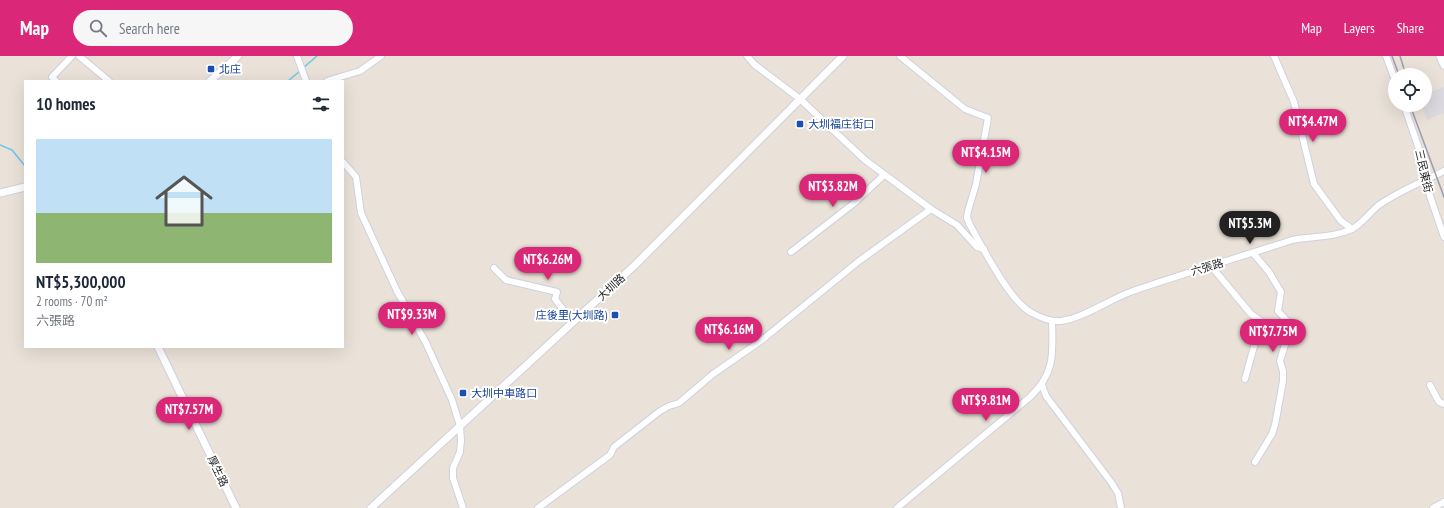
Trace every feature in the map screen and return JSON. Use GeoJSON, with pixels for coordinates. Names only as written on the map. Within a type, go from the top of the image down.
{"type":"FeatureCollection","features":[{"type":"Feature","properties":{"kind":"street"},"geometry":{"type":"LineString","coordinates":[[55,80],[52,77],[72,56]]}},
{"type":"Feature","properties":{"kind":"street"},"geometry":{"type":"LineString","coordinates":[[79,56],[108,80]]}},
{"type":"Feature","properties":{"kind":"street"},"geometry":{"type":"LineString","coordinates":[[211,80],[238,56]]}},
{"type":"Feature","properties":{"kind":"street"},"geometry":{"type":"LineString","coordinates":[[297,56],[306,80]]}},
{"type":"Feature","properties":{"kind":"street"},"geometry":{"type":"LineString","coordinates":[[330,80],[360,71],[381,56]]}},
{"type":"Feature","properties":{"kind":"street"},"geometry":{"type":"LineString","coordinates":[[747,56],[755,65],[800,99],[831,130],[884,175],[931,209],[957,225],[977,247],[984,249]]}},
{"type":"Feature","properties":{"kind":"street","name":"大圳路"},"geometry":{"type":"LineString","coordinates":[[371,508],[635,265],[842,56]]}},
{"type":"Feature","properties":{"kind":"street"},"geometry":{"type":"LineString","coordinates":[[897,508],[1030,397],[1042,385],[1053,355],[1052,322],[1030,313],[1020,305],[1010,292],[967,218],[976,184],[988,118],[965,109],[900,56]]}},
{"type":"Feature","properties":{"kind":"street"},"geometry":{"type":"LineString","coordinates":[[1274,56],[1294,102],[1314,184],[1341,221],[1352,229]]}},
{"type":"Feature","properties":{"kind":"street"},"geometry":{"type":"LineString","coordinates":[[1386,56],[1390,68]]}},
{"type":"Feature","properties":{"kind":"street"},"geometry":{"type":"LineString","coordinates":[[1440,56],[1444,65]]}},
{"type":"Feature","properties":{"kind":"street","name":"三民東街"},"geometry":{"type":"LineString","coordinates":[[1406,112],[1423,161],[1430,196],[1444,237]]}},
{"type":"Feature","properties":{"kind":"street"},"geometry":{"type":"LineString","coordinates":[[344,163],[356,177],[361,213],[397,291],[426,342],[452,400],[460,426],[461,448],[454,465],[452,475],[463,508]]}},
{"type":"Feature","properties":{"kind":"street","name":"六張路"},"geometry":{"type":"LineString","coordinates":[[1052,322],[1075,317],[1114,298],[1171,278],[1292,240],[1307,237],[1335,235],[1352,229],[1378,206],[1396,195],[1444,171]]}},
{"type":"Feature","properties":{"kind":"street"},"geometry":{"type":"LineString","coordinates":[[791,252],[853,204],[884,175]]}},
{"type":"Feature","properties":{"kind":"street"},"geometry":{"type":"LineString","coordinates":[[0,193],[24,187]]}},
{"type":"Feature","properties":{"kind":"street"},"geometry":{"type":"LineString","coordinates":[[538,508],[610,455],[614,447],[660,411],[679,403],[713,374],[767,337],[859,261],[931,209]]}},
{"type":"Feature","properties":{"kind":"street"},"geometry":{"type":"LineString","coordinates":[[1253,253],[1269,272],[1281,292],[1278,311],[1291,325],[1280,362],[1283,371],[1283,381],[1275,425],[1272,434],[1255,462]]}},
{"type":"Feature","properties":{"kind":"street"},"geometry":{"type":"LineString","coordinates":[[1211,266],[1251,314],[1262,321],[1245,379]]}},
{"type":"Feature","properties":{"kind":"street"},"geometry":{"type":"LineString","coordinates":[[494,268],[506,280],[557,292],[555,300],[573,322]]}},
{"type":"Feature","properties":{"kind":"street","name":"厚生路"},"geometry":{"type":"LineString","coordinates":[[158,348],[236,508]]}},
{"type":"Feature","properties":{"kind":"street"},"geometry":{"type":"LineString","coordinates":[[1042,385],[1046,396],[1118,493],[1120,508]]}},
{"type":"Feature","properties":{"kind":"street"},"geometry":{"type":"LineString","coordinates":[[1430,385],[1439,402],[1444,404]]}},
{"type":"Feature","properties":{"kind":"street"},"geometry":{"type":"LineString","coordinates":[[1433,508],[1444,502]]}},
{"type":"Feature","properties":{"kind":"shaded area"},"geometry":{"type":"Polygon","coordinates":[[[1444,87],[1444,113],[1427,120],[1424,112],[1432,112],[1432,91],[1444,87]]]}},
{"type":"Feature","properties":{"kind":"waterway"},"geometry":{"type":"LineString","coordinates":[[303,68],[317,56]]}},
{"type":"Feature","properties":{"kind":"waterway"},"geometry":{"type":"LineString","coordinates":[[289,80],[300,71]]}},
{"type":"Feature","properties":{"kind":"waterway"},"geometry":{"type":"LineString","coordinates":[[0,145],[12,150],[24,165]]}},
{"type":"Feature","properties":{"kind":"railway"},"geometry":{"type":"LineString","coordinates":[[1392,56],[1396,68]]}},
{"type":"Feature","properties":{"kind":"railway"},"geometry":{"type":"LineString","coordinates":[[1400,56],[1404,68]]}},
{"type":"Feature","properties":{"kind":"railway"},"geometry":{"type":"LineString","coordinates":[[1413,112],[1444,197]]}},
{"type":"Feature","properties":{"kind":"place","name":"北庄"},"geometry":{"type":"Point","coordinates":[211,69]}},
{"type":"Feature","properties":{"kind":"place","name":"大圳福庄街口"},"geometry":{"type":"Point","coordinates":[800,124]}},
{"type":"Feature","properties":{"kind":"place","name":"庄後里(大圳路)"},"geometry":{"type":"Point","coordinates":[615,315]}},
{"type":"Feature","properties":{"kind":"place","name":"大圳中車路口"},"geometry":{"type":"Point","coordinates":[463,393]}}]}
